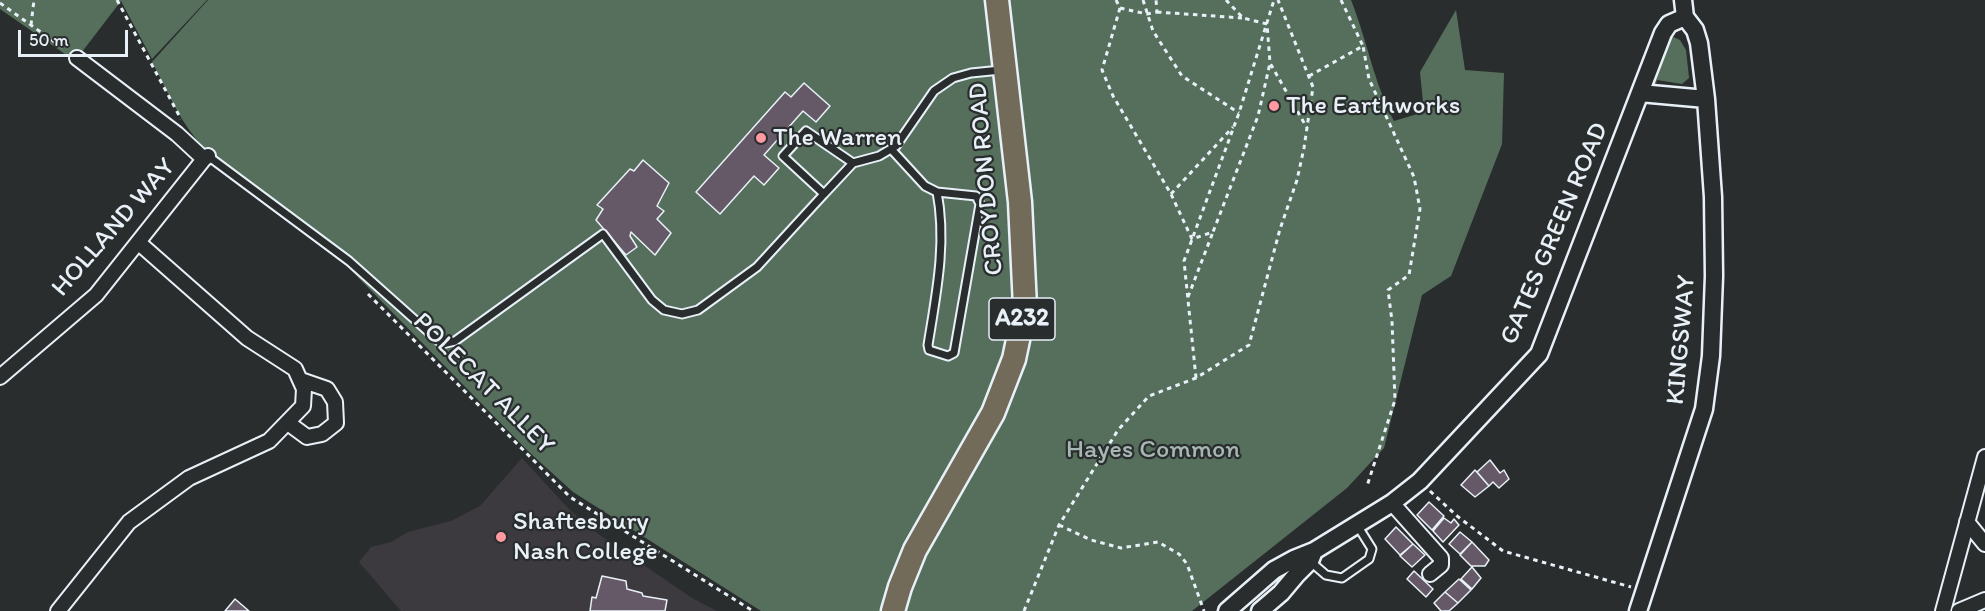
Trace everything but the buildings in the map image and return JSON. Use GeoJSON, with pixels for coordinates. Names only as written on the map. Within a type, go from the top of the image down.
{"type":"FeatureCollection","features":[{"type":"Feature","properties":{"kind":"highway","name":"CROYDON ROAD"},"geometry":{"type":"LineString","coordinates":[[893,611],[908,565],[923,534],[993,413],[1011,368],[1025,307],[1024,256],[1018,181],[997,0]]}},
{"type":"Feature","properties":{"kind":"street","name":"GATES GREEN ROAD"},"geometry":{"type":"LineString","coordinates":[[1269,608],[1312,556],[1392,503],[1420,481],[1539,354],[1666,27],[1684,8]]}},
{"type":"Feature","properties":{"kind":"street","name":"KINGSWAY"},"geometry":{"type":"LineString","coordinates":[[1638,611],[1704,409],[1708,383],[1714,276],[1713,197],[1700,44],[1684,8]]}},
{"type":"Feature","properties":{"kind":"street"},"geometry":{"type":"LineString","coordinates":[[77,58],[206,158]]}},
{"type":"Feature","properties":{"kind":"street"},"geometry":{"type":"LineString","coordinates":[[1640,93],[1706,99]]}},
{"type":"Feature","properties":{"kind":"street","name":"HOLLAND WAY"},"geometry":{"type":"LineString","coordinates":[[0,377],[96,295],[206,158]]}},
{"type":"Feature","properties":{"kind":"street"},"geometry":{"type":"LineString","coordinates":[[58,611],[129,522],[189,478],[269,441],[303,406],[304,389],[295,369],[247,338],[139,243]]}},
{"type":"Feature","properties":{"kind":"street"},"geometry":{"type":"LineString","coordinates":[[288,423],[307,437],[322,434],[336,423],[335,402],[327,388],[301,380]]}},
{"type":"Feature","properties":{"kind":"street"},"geometry":{"type":"LineString","coordinates":[[1943,611],[1985,457]]}},
{"type":"Feature","properties":{"kind":"street"},"geometry":{"type":"LineString","coordinates":[[1392,503],[1441,558],[1441,565],[1430,574]]}},
{"type":"Feature","properties":{"kind":"street"},"geometry":{"type":"LineString","coordinates":[[1967,522],[1985,544]]}},
{"type":"Feature","properties":{"kind":"street","name":"GATES GREEN ROAD"},"geometry":{"type":"LineString","coordinates":[[1227,611],[1274,570],[1294,559],[1312,556]]}},
{"type":"Feature","properties":{"kind":"street"},"geometry":{"type":"LineString","coordinates":[[1959,611],[1985,600]]}},
{"type":"Feature","properties":{"kind":"lane"},"geometry":{"type":"LineString","coordinates":[[206,158],[349,261],[442,344],[455,341],[603,234],[652,300],[664,310],[682,314],[698,310],[757,267],[853,163],[879,156],[896,146],[934,90],[953,78],[1006,69]]}},
{"type":"Feature","properties":{"kind":"lane"},"geometry":{"type":"LineString","coordinates":[[824,194],[783,156],[806,131],[853,163]]}},
{"type":"Feature","properties":{"kind":"lane"},"geometry":{"type":"LineString","coordinates":[[891,149],[925,186],[937,192],[976,196],[980,204],[954,353],[948,356],[929,350],[941,262],[942,224],[937,192]]}},
{"type":"Feature","properties":{"kind":"lane"},"geometry":{"type":"LineString","coordinates":[[1312,556],[1326,575],[1342,578],[1356,569],[1369,559],[1372,549],[1357,525]]}},
{"type":"Feature","properties":{"kind":"path"},"geometry":{"type":"LineString","coordinates":[[31,25],[34,0]]}},
{"type":"Feature","properties":{"kind":"path"},"geometry":{"type":"LineString","coordinates":[[117,0],[185,127]]}},
{"type":"Feature","properties":{"kind":"path"},"geometry":{"type":"LineString","coordinates":[[1116,0],[1120,8],[1102,70],[1113,96],[1171,194],[1192,239]]}},
{"type":"Feature","properties":{"kind":"path"},"geometry":{"type":"LineString","coordinates":[[1143,0],[1153,31],[1182,76],[1239,113]]}},
{"type":"Feature","properties":{"kind":"path"},"geometry":{"type":"LineString","coordinates":[[1156,0],[1157,12]]}},
{"type":"Feature","properties":{"kind":"path"},"geometry":{"type":"LineString","coordinates":[[1226,0],[1242,18]]}},
{"type":"Feature","properties":{"kind":"path"},"geometry":{"type":"LineString","coordinates":[[1196,378],[1184,261],[1235,125],[1276,0]]}},
{"type":"Feature","properties":{"kind":"path"},"geometry":{"type":"LineString","coordinates":[[1024,611],[1059,525],[1118,430],[1149,396],[1196,378],[1249,345],[1280,229],[1297,180],[1312,87],[1276,0]]}},
{"type":"Feature","properties":{"kind":"path"},"geometry":{"type":"LineString","coordinates":[[1341,0],[1363,46],[1369,79],[1414,177],[1420,209],[1409,275],[1388,290],[1392,321],[1395,400],[1367,486]]}},
{"type":"Feature","properties":{"kind":"path"},"geometry":{"type":"LineString","coordinates":[[0,3],[77,58]]}},
{"type":"Feature","properties":{"kind":"path"},"geometry":{"type":"LineString","coordinates":[[1120,8],[1147,14],[1157,12],[1242,18],[1267,24]]}},
{"type":"Feature","properties":{"kind":"path"},"geometry":{"type":"LineString","coordinates":[[1188,298],[1258,116],[1270,63],[1267,24]]}},
{"type":"Feature","properties":{"kind":"path"},"geometry":{"type":"LineString","coordinates":[[1308,76],[1363,46]]}},
{"type":"Feature","properties":{"kind":"path"},"geometry":{"type":"LineString","coordinates":[[1270,63],[1307,128]]}},
{"type":"Feature","properties":{"kind":"path"},"geometry":{"type":"LineString","coordinates":[[1171,194],[1235,125]]}},
{"type":"Feature","properties":{"kind":"path"},"geometry":{"type":"LineString","coordinates":[[1192,239],[1213,232]]}},
{"type":"Feature","properties":{"kind":"path","name":"POLECAT ALLEY"},"geometry":{"type":"LineString","coordinates":[[367,293],[570,497],[753,611]]}},
{"type":"Feature","properties":{"kind":"path"},"geometry":{"type":"LineString","coordinates":[[1420,481],[1457,516],[1503,552],[1644,592]]}},
{"type":"Feature","properties":{"kind":"path"},"geometry":{"type":"LineString","coordinates":[[1059,525],[1091,540],[1121,548],[1158,542],[1179,554],[1187,564],[1204,611]]}},
{"type":"Feature","properties":{"kind":"shaded area","name":"Shaftesbury Nash College"},"geometry":{"type":"Polygon","coordinates":[[[522,458],[568,508],[591,529],[692,598],[717,611],[401,611],[359,562],[371,547],[391,542],[408,532],[451,521],[480,506],[522,458]]]}},
{"type":"Feature","properties":{"kind":"green space"},"geometry":{"type":"Polygon","coordinates":[[[0,0],[207,0],[152,59],[121,1],[75,61],[0,9],[0,0]]]}},
{"type":"Feature","properties":{"kind":"green space"},"geometry":{"type":"Polygon","coordinates":[[[208,0],[990,0],[1011,180],[1018,309],[990,407],[892,573],[883,611],[761,611],[573,492],[528,451],[345,264],[213,164],[218,159],[197,140],[188,128],[152,62],[208,0]]]}},
{"type":"Feature","properties":{"kind":"green space","name":"Hayes Common"},"geometry":{"type":"Polygon","coordinates":[[[1010,0],[1351,0],[1381,92],[1394,121],[1424,112],[1420,72],[1456,10],[1465,70],[1504,73],[1502,144],[1451,276],[1422,295],[1384,448],[1347,488],[1192,611],[898,611],[907,577],[1006,415],[1035,309],[1029,177],[1010,0]]]}},
{"type":"Feature","properties":{"kind":"green space"},"geometry":{"type":"Polygon","coordinates":[[[1671,36],[1680,40],[1686,50],[1689,78],[1682,84],[1657,80],[1656,84],[1651,83],[1671,36]]]}},
{"type":"Feature","properties":{"kind":"place","name":"The Earthworks"},"geometry":{"type":"Point","coordinates":[1274,106]}},
{"type":"Feature","properties":{"kind":"place","name":"The Warren"},"geometry":{"type":"Point","coordinates":[761,138]}},
{"type":"Feature","properties":{"kind":"place","name":"Shaftesbury Nash College"},"geometry":{"type":"Point","coordinates":[501,537]}}]}
